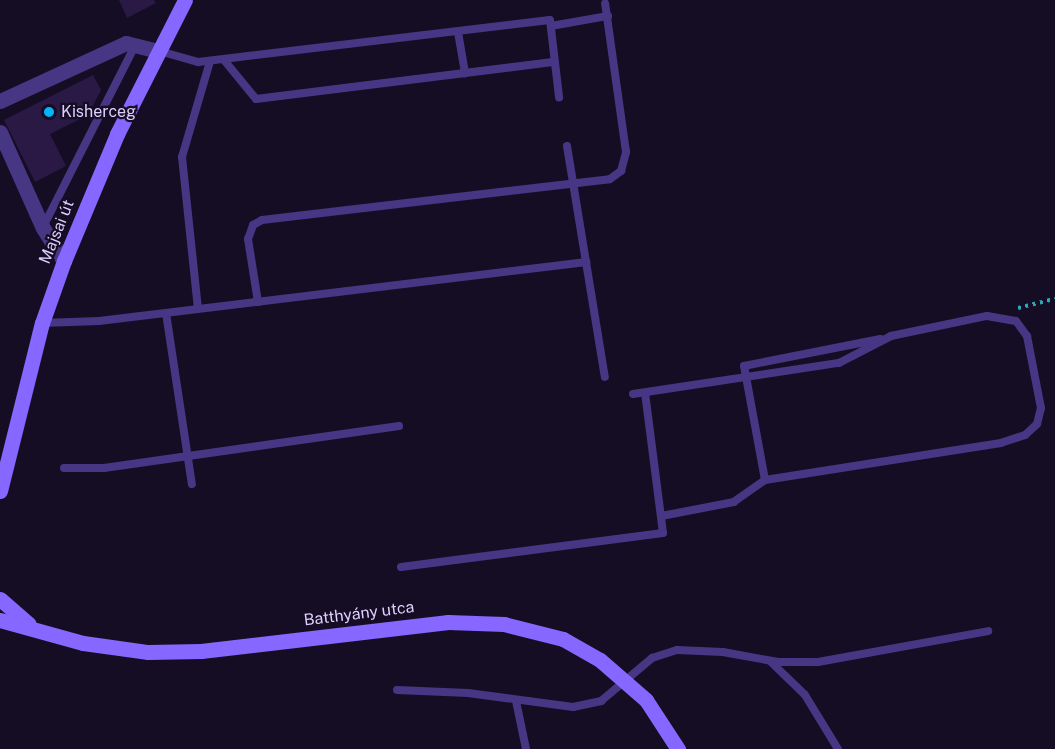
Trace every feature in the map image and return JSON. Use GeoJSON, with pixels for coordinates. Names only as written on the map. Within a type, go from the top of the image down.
{"type":"FeatureCollection","features":[{"type":"Feature","properties":{"kind":"main road","name":"Majsai út"},"geometry":{"type":"LineString","coordinates":[[0,490],[42,323],[64,261],[117,134],[185,0]]}},
{"type":"Feature","properties":{"kind":"main road"},"geometry":{"type":"LineString","coordinates":[[0,599],[15,615],[47,635]]}},
{"type":"Feature","properties":{"kind":"main road","name":"Batthyány utca"},"geometry":{"type":"LineString","coordinates":[[0,620],[47,635],[148,652],[201,651],[487,621],[562,639],[626,681],[661,719],[678,749]]}},
{"type":"Feature","properties":{"kind":"street"},"geometry":{"type":"LineString","coordinates":[[0,101],[126,43],[136,43],[159,51]]}},
{"type":"Feature","properties":{"kind":"street"},"geometry":{"type":"LineString","coordinates":[[0,132],[43,228],[64,261]]}},
{"type":"Feature","properties":{"kind":"lane"},"geometry":{"type":"LineString","coordinates":[[258,302],[248,239],[253,225],[262,220],[610,178],[625,162],[605,3]]}},
{"type":"Feature","properties":{"kind":"lane"},"geometry":{"type":"LineString","coordinates":[[551,26],[608,16]]}},
{"type":"Feature","properties":{"kind":"lane"},"geometry":{"type":"LineString","coordinates":[[159,51],[183,60],[224,60],[550,20],[559,97]]}},
{"type":"Feature","properties":{"kind":"lane"},"geometry":{"type":"LineString","coordinates":[[458,32],[465,73]]}},
{"type":"Feature","properties":{"kind":"lane"},"geometry":{"type":"LineString","coordinates":[[43,228],[136,43]]}},
{"type":"Feature","properties":{"kind":"lane"},"geometry":{"type":"LineString","coordinates":[[224,60],[256,99],[555,62]]}},
{"type":"Feature","properties":{"kind":"lane"},"geometry":{"type":"LineString","coordinates":[[198,309],[182,157],[210,61]]}},
{"type":"Feature","properties":{"kind":"lane"},"geometry":{"type":"LineString","coordinates":[[567,146],[605,377]]}},
{"type":"Feature","properties":{"kind":"lane"},"geometry":{"type":"LineString","coordinates":[[42,323],[166,313],[586,262]]}},
{"type":"Feature","properties":{"kind":"lane"},"geometry":{"type":"LineString","coordinates":[[166,313],[192,484]]}},
{"type":"Feature","properties":{"kind":"lane"},"geometry":{"type":"LineString","coordinates":[[661,516],[734,502],[765,480],[1001,443],[1025,435],[1037,424],[1041,408],[1027,336],[1016,321],[987,316],[744,366],[765,480]]}},
{"type":"Feature","properties":{"kind":"lane"},"geometry":{"type":"LineString","coordinates":[[633,394],[746,380],[839,363],[891,336]]}},
{"type":"Feature","properties":{"kind":"lane"},"geometry":{"type":"LineString","coordinates":[[401,567],[663,533],[645,393]]}},
{"type":"Feature","properties":{"kind":"lane"},"geometry":{"type":"LineString","coordinates":[[64,468],[88,470],[188,458],[399,426]]}},
{"type":"Feature","properties":{"kind":"lane"},"geometry":{"type":"LineString","coordinates":[[397,690],[468,693],[516,701],[588,705],[612,695],[652,658],[677,650],[723,652],[770,661],[844,659],[988,631]]}},
{"type":"Feature","properties":{"kind":"lane"},"geometry":{"type":"LineString","coordinates":[[770,661],[805,695],[837,749]]}},
{"type":"Feature","properties":{"kind":"lane"},"geometry":{"type":"LineString","coordinates":[[516,701],[526,749]]}},
{"type":"Feature","properties":{"kind":"building"},"geometry":{"type":"Polygon","coordinates":[[[119,0],[154,0],[156,3],[127,18],[119,0]]]}},
{"type":"Feature","properties":{"kind":"building"},"geometry":{"type":"Polygon","coordinates":[[[93,75],[101,90],[88,115],[50,134],[66,166],[35,182],[4,120],[93,75]]]}},
{"type":"Feature","properties":{"kind":"place","name":"Kisherceg"},"geometry":{"type":"Point","coordinates":[49,112]}}]}
